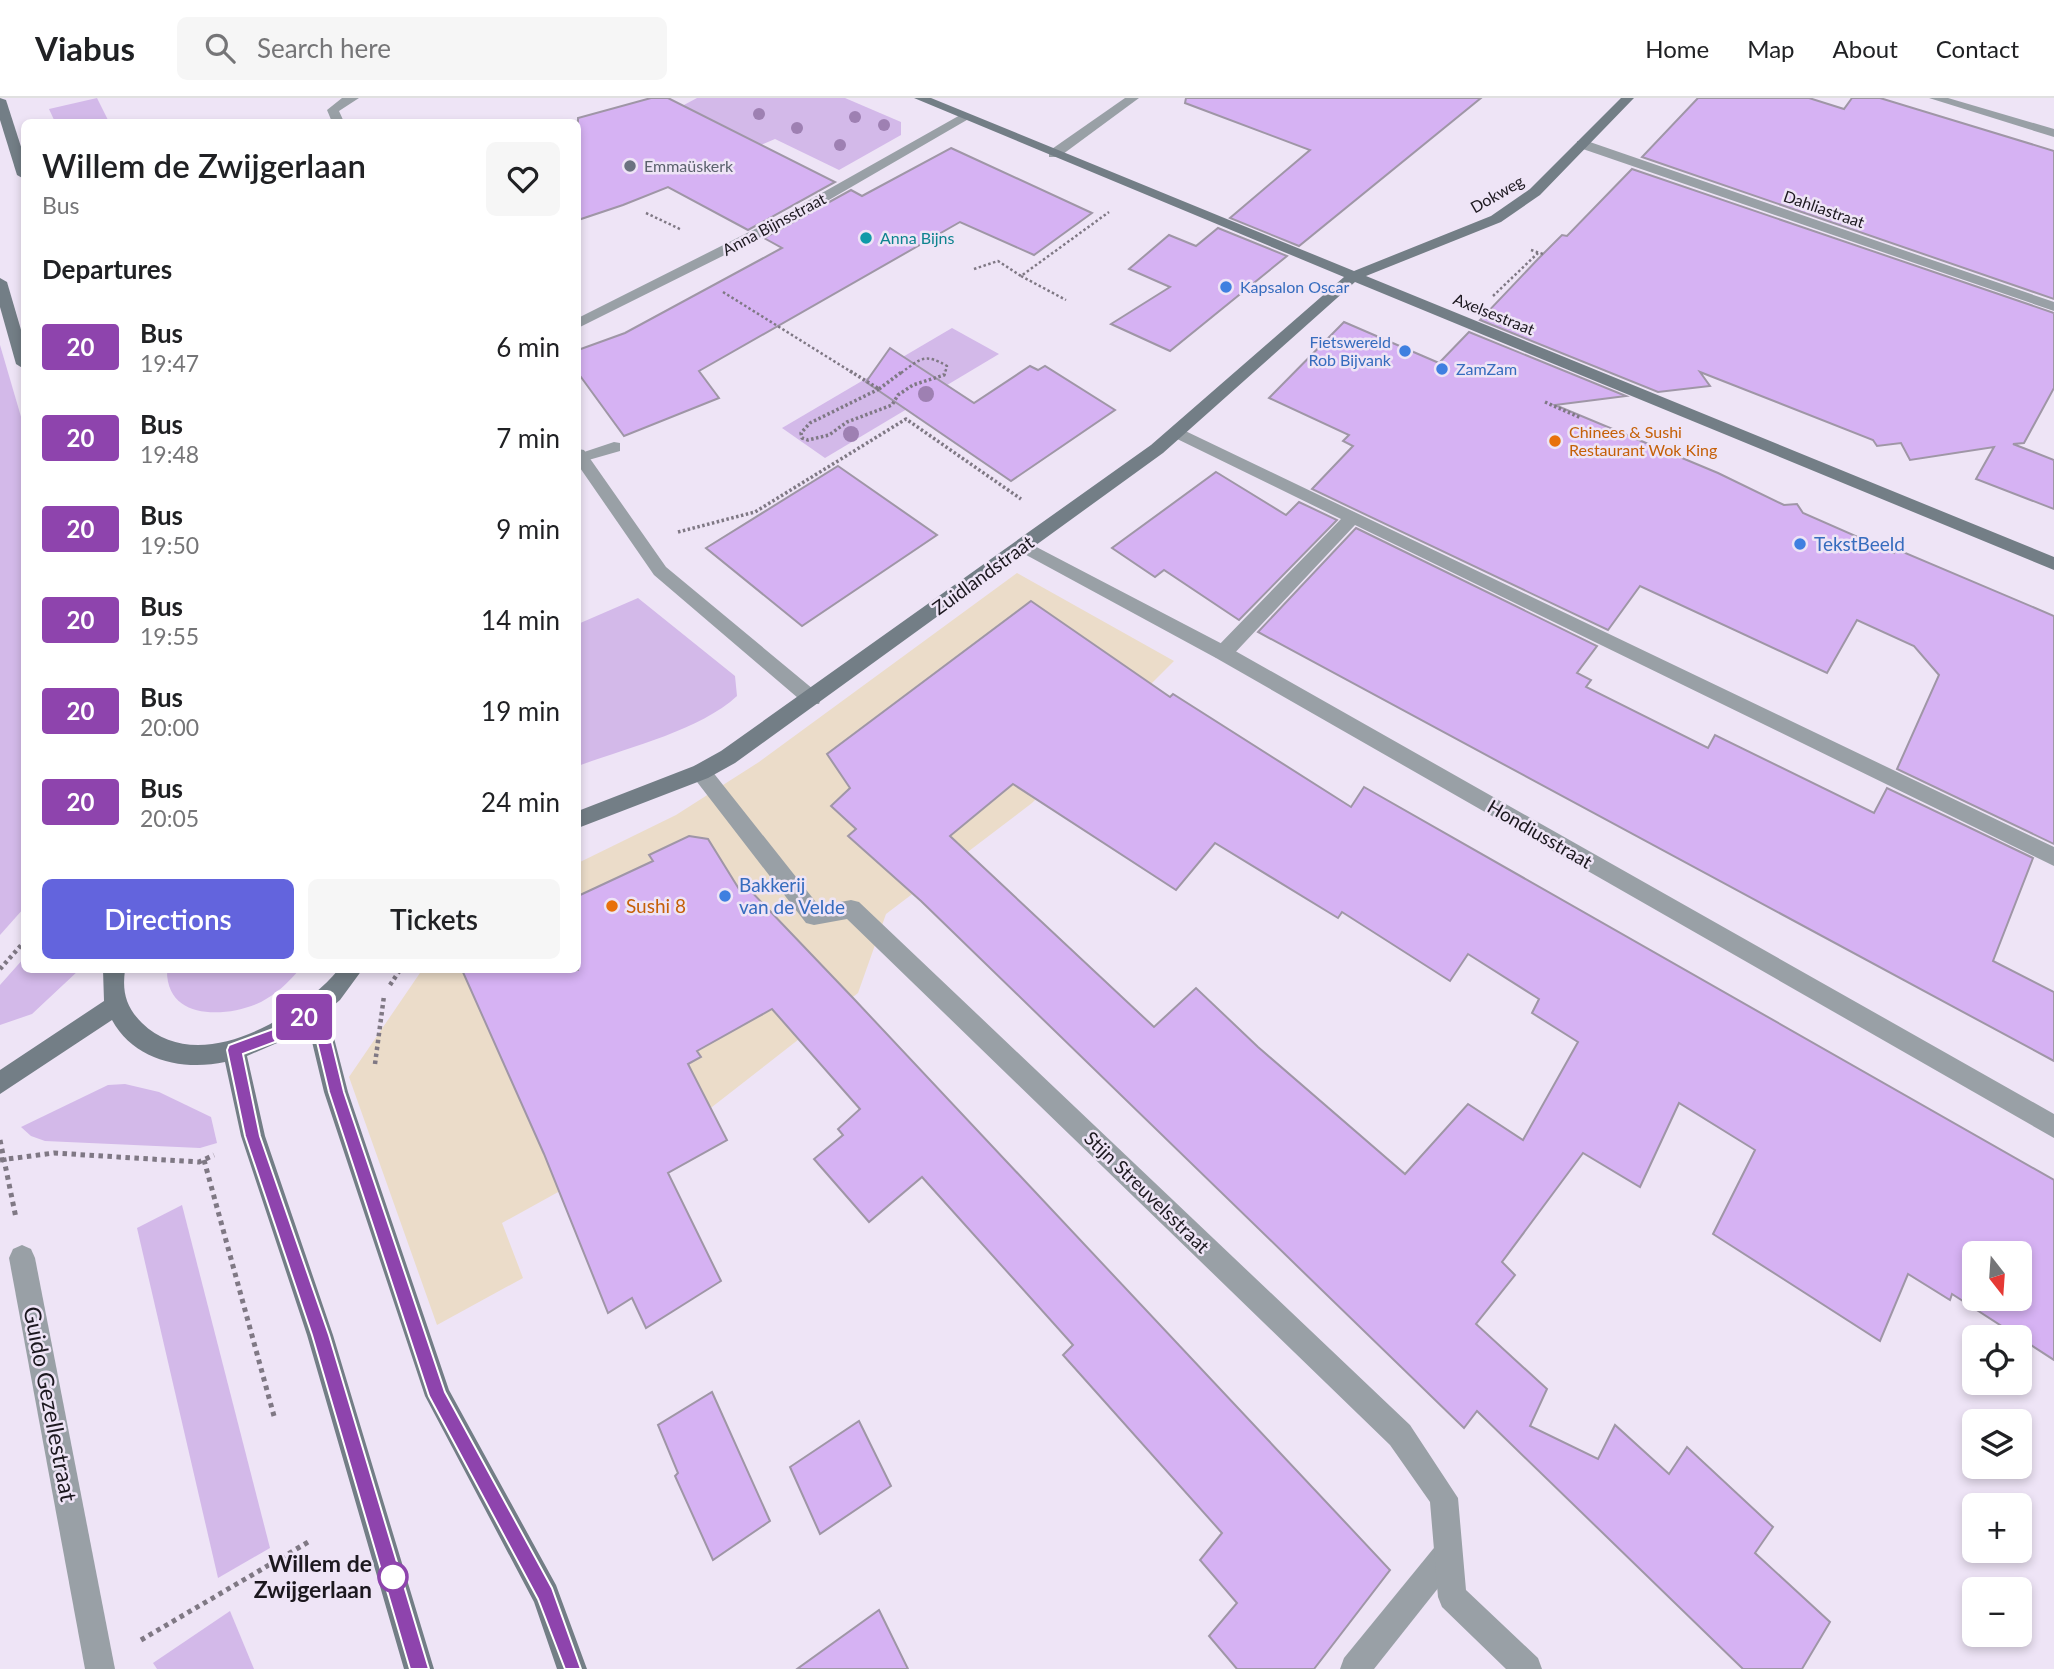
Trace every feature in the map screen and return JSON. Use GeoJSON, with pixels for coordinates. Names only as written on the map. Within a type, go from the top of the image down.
{"type":"FeatureCollection","features":[{"type":"Feature","properties":{"kind":"street","name":"Axelsestraat"},"geometry":{"type":"LineString","coordinates":[[920,98],[2054,564]]}},
{"type":"Feature","properties":{"kind":"street"},"geometry":{"type":"LineString","coordinates":[[1054,154],[1133,98]]}},
{"type":"Feature","properties":{"kind":"street","name":"Dokweg"},"geometry":{"type":"LineString","coordinates":[[1354,276],[1496,219],[1535,192],[1628,98]]}},
{"type":"Feature","properties":{"kind":"street"},"geometry":{"type":"LineString","coordinates":[[1936,98],[2054,133]]}},
{"type":"Feature","properties":{"kind":"street"},"geometry":{"type":"LineString","coordinates":[[337,119],[333,110],[349,99]]}},
{"type":"Feature","properties":{"kind":"street"},"geometry":{"type":"LineString","coordinates":[[0,100],[21,166]]}},
{"type":"Feature","properties":{"kind":"street","name":"Anna Bijnsstraat"},"geometry":{"type":"LineString","coordinates":[[581,322],[786,219],[966,117]]}},
{"type":"Feature","properties":{"kind":"street","name":"Dahliastraat"},"geometry":{"type":"LineString","coordinates":[[1582,145],[2054,307]]}},
{"type":"Feature","properties":{"kind":"street","name":"Zuidlandstraat"},"geometry":{"type":"LineString","coordinates":[[581,819],[701,772],[728,757],[812,699],[1177,432],[1354,276]]}},
{"type":"Feature","properties":{"kind":"street"},"geometry":{"type":"LineString","coordinates":[[0,282],[21,355]]}},
{"type":"Feature","properties":{"kind":"street"},"geometry":{"type":"LineString","coordinates":[[1177,432],[2054,857]]}},
{"type":"Feature","properties":{"kind":"street"},"geometry":{"type":"LineString","coordinates":[[581,455],[614,447]]}},
{"type":"Feature","properties":{"kind":"street"},"geometry":{"type":"LineString","coordinates":[[581,459],[660,571],[812,699]]}},
{"type":"Feature","properties":{"kind":"street"},"geometry":{"type":"LineString","coordinates":[[1223,653],[1354,516]]}},
{"type":"Feature","properties":{"kind":"street","name":"Hondiusstraat"},"geometry":{"type":"LineString","coordinates":[[1023,546],[1223,653],[2054,1127]]}},
{"type":"Feature","properties":{"kind":"street","name":"Stijn Streuvelsstraat"},"geometry":{"type":"LineString","coordinates":[[701,772],[814,916],[851,909],[1400,1436],[1444,1499],[1452,1597],[1527,1669]]}},
{"type":"Feature","properties":{"kind":"street"},"geometry":{"type":"LineString","coordinates":[[114,973],[115,1006],[132,1031],[158,1048],[194,1055],[234,1050],[277,1034],[316,1010],[348,973]]}},
{"type":"Feature","properties":{"kind":"street"},"geometry":{"type":"LineString","coordinates":[[0,1083],[115,1006]]}},
{"type":"Feature","properties":{"kind":"street"},"geometry":{"type":"LineString","coordinates":[[316,1010],[336,1092],[438,1396],[546,1595],[572,1669]]}},
{"type":"Feature","properties":{"kind":"street"},"geometry":{"type":"LineString","coordinates":[[234,1050],[253,1136],[320,1335],[419,1669]]}},
{"type":"Feature","properties":{"kind":"street","name":"Guido Gezellestraat"},"geometry":{"type":"LineString","coordinates":[[22,1258],[100,1667]]}},
{"type":"Feature","properties":{"kind":"street"},"geometry":{"type":"LineString","coordinates":[[1355,1669],[1448,1553]]}},
{"type":"Feature","properties":{"kind":"path"},"geometry":{"type":"LineString","coordinates":[[1021,276],[1112,210]]}},
{"type":"Feature","properties":{"kind":"path"},"geometry":{"type":"LineString","coordinates":[[1492,298],[1540,254],[1531,250]]}},
{"type":"Feature","properties":{"kind":"path"},"geometry":{"type":"LineString","coordinates":[[974,269],[998,261],[1066,300]]}},
{"type":"Feature","properties":{"kind":"path"},"geometry":{"type":"LineString","coordinates":[[716,288],[879,389]]}},
{"type":"Feature","properties":{"kind":"path"},"geometry":{"type":"LineString","coordinates":[[932,356],[947,366],[944,375],[913,385],[898,395],[892,405],[847,422],[829,435],[808,440],[800,435],[810,423],[879,389],[919,359],[932,356]]}},
{"type":"Feature","properties":{"kind":"path"},"geometry":{"type":"LineString","coordinates":[[1545,402],[1581,418]]}},
{"type":"Feature","properties":{"kind":"path"},"geometry":{"type":"LineString","coordinates":[[640,542],[755,512],[906,419],[1056,523]]}},
{"type":"Feature","properties":{"kind":"path"},"geometry":{"type":"LineString","coordinates":[[0,969],[21,945]]}},
{"type":"Feature","properties":{"kind":"path"},"geometry":{"type":"LineString","coordinates":[[0,1140],[6,1159],[22,1258]]}},
{"type":"Feature","properties":{"kind":"path"},"geometry":{"type":"LineString","coordinates":[[204,1160],[274,1416]]}},
{"type":"Feature","properties":{"kind":"path"},"geometry":{"type":"LineString","coordinates":[[100,1667],[310,1541]]}},
{"type":"Feature","properties":{"kind":"shaded area"},"geometry":{"type":"Polygon","coordinates":[[[97,98],[108,119],[54,119],[49,109],[97,98]]]}},
{"type":"Feature","properties":{"kind":"shaded area"},"geometry":{"type":"Polygon","coordinates":[[[697,98],[845,98],[901,122],[901,135],[839,170],[775,139],[712,166],[635,131],[697,98]]]}},
{"type":"Feature","properties":{"kind":"shaded area"},"geometry":{"type":"Polygon","coordinates":[[[952,328],[999,354],[825,458],[782,428],[952,328]]]}},
{"type":"Feature","properties":{"kind":"shaded area"},"geometry":{"type":"Polygon","coordinates":[[[0,345],[21,417],[21,911],[0,935],[0,345]]]}},
{"type":"Feature","properties":{"kind":"shaded area"},"geometry":{"type":"Polygon","coordinates":[[[1017,573],[1174,661],[1032,803],[886,914],[858,993],[712,1107],[502,1223],[523,1278],[437,1325],[349,1077],[420,973],[581,973],[581,862],[676,815],[759,762],[1017,573]]]}},
{"type":"Feature","properties":{"kind":"shaded area"},"geometry":{"type":"Polygon","coordinates":[[[638,598],[735,676],[737,696],[683,729],[581,765],[581,623],[638,598]]]}},
{"type":"Feature","properties":{"kind":"shaded area"},"geometry":{"type":"Polygon","coordinates":[[[21,961],[21,973],[76,973],[32,1014],[0,1025],[0,985],[21,961]]]}},
{"type":"Feature","properties":{"kind":"shaded area"},"geometry":{"type":"Polygon","coordinates":[[[167,973],[296,973],[282,988],[261,1002],[232,1011],[201,1011],[187,1007],[176,999],[169,987],[167,973]]]}},
{"type":"Feature","properties":{"kind":"shaded area"},"geometry":{"type":"Polygon","coordinates":[[[125,1084],[159,1092],[211,1117],[217,1143],[200,1148],[45,1141],[31,1136],[21,1127],[108,1085],[125,1084]]]}},
{"type":"Feature","properties":{"kind":"shaded area"},"geometry":{"type":"Polygon","coordinates":[[[182,1205],[270,1548],[218,1578],[137,1228],[182,1205]]]}},
{"type":"Feature","properties":{"kind":"shaded area"},"geometry":{"type":"Polygon","coordinates":[[[230,1611],[254,1669],[157,1669],[153,1663],[230,1611]]]}},
{"type":"Feature","properties":{"kind":"building"},"geometry":{"type":"Polygon","coordinates":[[[651,98],[668,98],[835,182],[748,230],[668,187],[581,219],[581,119],[578,118],[651,98]]]}},
{"type":"Feature","properties":{"kind":"building"},"geometry":{"type":"Polygon","coordinates":[[[1186,98],[1481,98],[1299,246],[1230,218],[1310,150],[1185,103],[1186,98]]]}},
{"type":"Feature","properties":{"kind":"building"},"geometry":{"type":"Polygon","coordinates":[[[1698,98],[1809,98],[1844,109],[1852,98],[1880,98],[2054,151],[2054,299],[1642,157],[1698,98]]]}},
{"type":"Feature","properties":{"kind":"building"},"geometry":{"type":"Polygon","coordinates":[[[951,148],[1092,213],[1034,255],[960,222],[699,371],[719,398],[624,436],[581,377],[581,349],[625,333],[782,248],[764,238],[851,190],[862,196],[951,148]]]}},
{"type":"Feature","properties":{"kind":"building"},"geometry":{"type":"Polygon","coordinates":[[[1632,169],[2054,313],[2054,388],[2024,443],[2013,444],[2054,460],[2054,509],[1976,479],[1994,447],[1910,460],[1901,443],[1877,446],[1873,440],[1700,372],[1710,386],[1658,392],[1480,320],[1562,235],[1567,236],[1632,169]]]}},
{"type":"Feature","properties":{"kind":"building"},"geometry":{"type":"Polygon","coordinates":[[[1218,228],[1287,256],[1170,351],[1111,324],[1170,287],[1129,269],[1169,235],[1196,246],[1218,228]]]}},
{"type":"Feature","properties":{"kind":"building"},"geometry":{"type":"Polygon","coordinates":[[[1344,322],[1439,363],[1469,332],[1626,396],[1555,405],[1718,473],[1784,505],[1797,504],[1803,513],[1894,553],[1896,549],[2054,616],[2054,844],[1897,769],[1939,675],[1914,646],[1857,620],[1827,673],[1640,586],[1608,630],[1312,489],[1353,446],[1343,441],[1349,435],[1269,398],[1344,322]]]}},
{"type":"Feature","properties":{"kind":"building"},"geometry":{"type":"Polygon","coordinates":[[[890,348],[974,403],[1030,366],[1038,370],[1045,366],[1115,410],[1011,481],[866,382],[890,348]]]}},
{"type":"Feature","properties":{"kind":"building"},"geometry":{"type":"Polygon","coordinates":[[[838,466],[937,535],[802,626],[706,548],[838,466]]]}},
{"type":"Feature","properties":{"kind":"building"},"geometry":{"type":"Polygon","coordinates":[[[1216,472],[1286,515],[1299,502],[1337,520],[1239,620],[1164,570],[1155,577],[1112,548],[1216,472]]]}},
{"type":"Feature","properties":{"kind":"building"},"geometry":{"type":"Polygon","coordinates":[[[1356,528],[1597,646],[1577,673],[1591,680],[1586,687],[1708,748],[1715,735],[1874,813],[1887,788],[2033,858],[1993,961],[2054,992],[2054,1061],[1258,632],[1356,528]]]}},
{"type":"Feature","properties":{"kind":"building"},"geometry":{"type":"Polygon","coordinates":[[[1031,601],[1170,697],[1173,694],[1351,807],[1364,787],[2054,1180],[2054,1360],[2032,1346],[2032,1325],[2000,1325],[1978,1311],[2032,1311],[2032,1241],[1962,1241],[1962,1300],[1952,1294],[1950,1300],[1908,1274],[1880,1341],[1713,1234],[1755,1150],[1679,1103],[1640,1187],[1583,1153],[1502,1262],[1515,1275],[1476,1324],[1547,1389],[1530,1426],[1598,1459],[1615,1425],[1669,1474],[1687,1447],[1773,1527],[1755,1553],[1830,1622],[1802,1669],[1743,1669],[1477,1411],[1464,1428],[921,901],[848,836],[856,829],[831,806],[850,788],[827,754],[1031,601]],[[1013,784],[950,836],[1154,1027],[1196,988],[1258,1047],[1405,1174],[1468,1104],[1523,1140],[1578,1042],[1532,1013],[1539,999],[1468,954],[1450,981],[1342,912],[1338,918],[1215,843],[1176,890],[1013,784]]]}},
{"type":"Feature","properties":{"kind":"building"},"geometry":{"type":"Polygon","coordinates":[[[689,836],[708,839],[739,889],[746,886],[1390,1570],[1314,1669],[1237,1669],[1209,1636],[1237,1603],[1200,1560],[1222,1533],[1063,1355],[1073,1345],[922,1177],[869,1222],[814,1159],[843,1135],[838,1129],[860,1109],[772,1009],[697,1051],[701,1057],[688,1064],[727,1140],[668,1173],[721,1281],[646,1328],[632,1298],[608,1313],[544,1154],[463,973],[581,973],[581,895],[653,861],[649,855],[689,836]]]}},
{"type":"Feature","properties":{"kind":"building"},"geometry":{"type":"Polygon","coordinates":[[[712,1392],[770,1521],[713,1560],[675,1476],[678,1473],[658,1425],[712,1392]]]}},
{"type":"Feature","properties":{"kind":"building"},"geometry":{"type":"Polygon","coordinates":[[[859,1421],[891,1486],[820,1534],[790,1467],[859,1421]]]}},
{"type":"Feature","properties":{"kind":"building"},"geometry":{"type":"Polygon","coordinates":[[[879,1610],[908,1669],[797,1669],[879,1610]]]}},
{"type":"Feature","properties":{"kind":"bus line","name":"20"},"geometry":{"type":"LineString","coordinates":[[419,1669],[320,1335],[253,1136],[234,1050],[277,1034],[316,1010],[336,1092],[438,1396],[546,1595],[572,1669]]}},
{"type":"Feature","properties":{"kind":"place","name":"Emmaüskerk"},"geometry":{"type":"Point","coordinates":[630,166]}},
{"type":"Feature","properties":{"kind":"place","name":"Anna Bijns"},"geometry":{"type":"Point","coordinates":[866,238]}},
{"type":"Feature","properties":{"kind":"place","name":"Kapsalon Oscar"},"geometry":{"type":"Point","coordinates":[1226,287]}},
{"type":"Feature","properties":{"kind":"place","name":"Fietswereld Rob Bijvank"},"geometry":{"type":"Point","coordinates":[1405,351]}},
{"type":"Feature","properties":{"kind":"place","name":"ZamZam"},"geometry":{"type":"Point","coordinates":[1442,369]}},
{"type":"Feature","properties":{"kind":"place","name":"Chinees & Sushi Restaurant Wok King"},"geometry":{"type":"Point","coordinates":[1555,441]}},
{"type":"Feature","properties":{"kind":"place","name":"TekstBeeld"},"geometry":{"type":"Point","coordinates":[1800,544]}},
{"type":"Feature","properties":{"kind":"place","name":"Bakkerij van de Velde"},"geometry":{"type":"Point","coordinates":[725,896]}},
{"type":"Feature","properties":{"kind":"place","name":"Sushi 8"},"geometry":{"type":"Point","coordinates":[612,906]}},
{"type":"Feature","properties":{"kind":"place","name":"Willem de Zwijgerlaan"},"geometry":{"type":"Point","coordinates":[393,1577]}}]}
